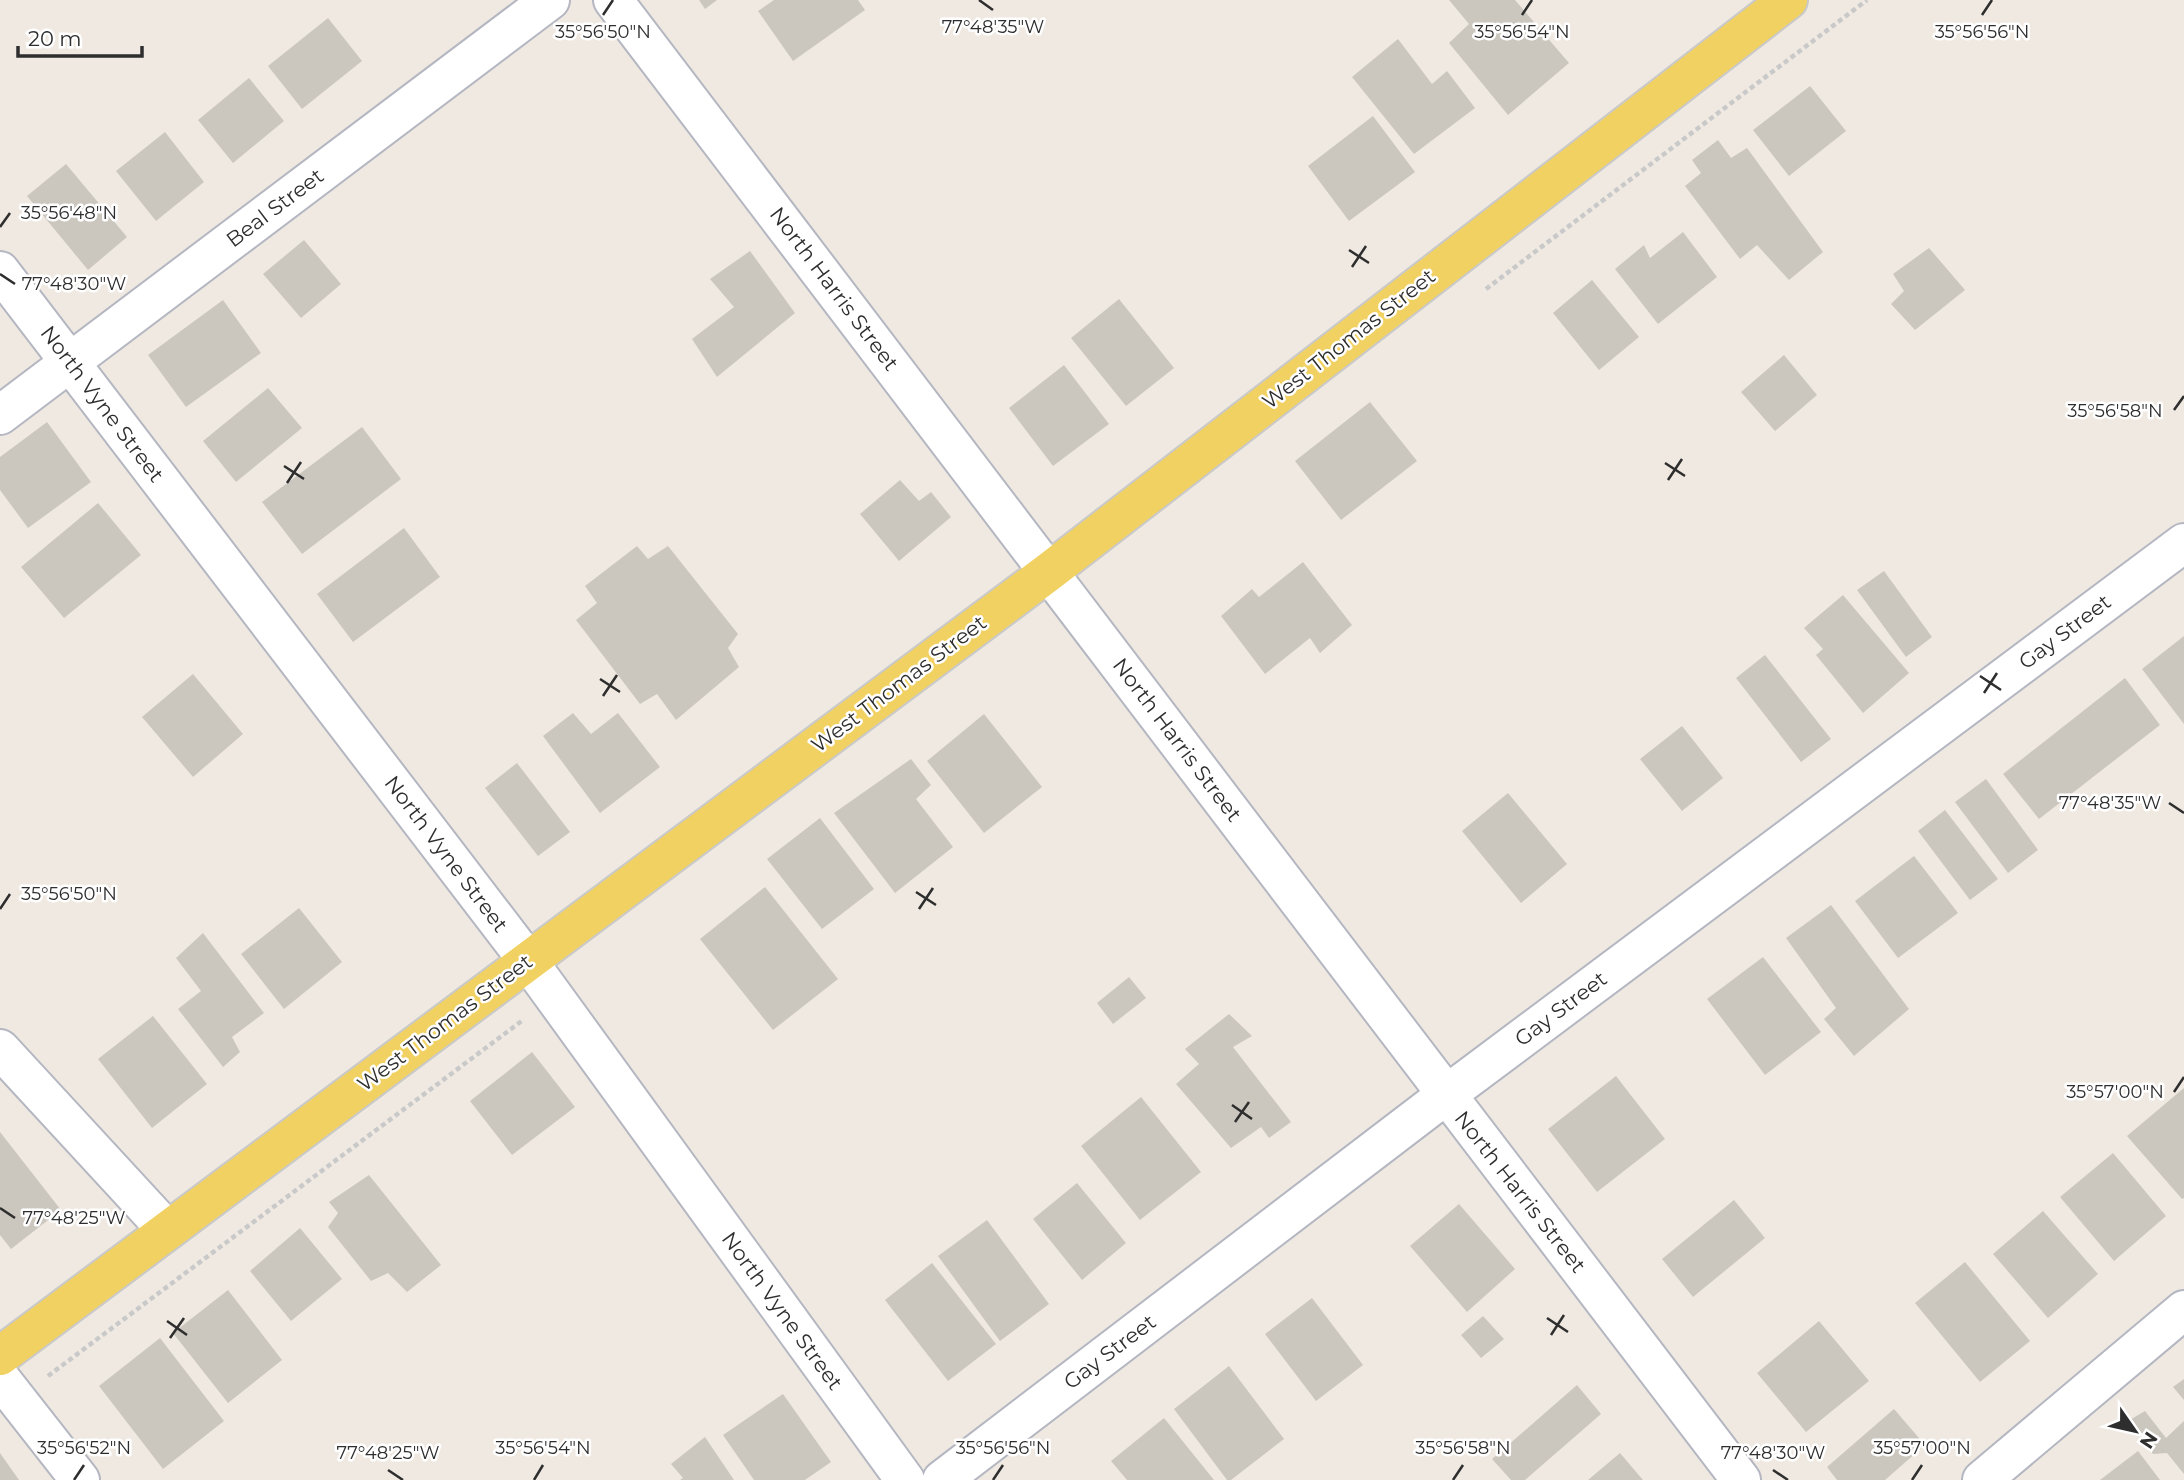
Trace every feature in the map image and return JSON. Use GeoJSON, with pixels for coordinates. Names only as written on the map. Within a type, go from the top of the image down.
{"type":"FeatureCollection","features":[{"type":"Feature","properties":{"kind":"main road","name":"West Thomas Street"},"geometry":{"type":"LineString","coordinates":[[0,1356],[1050,571],[1788,0]]}},
{"type":"Feature","properties":{"kind":"street","name":"Beal Street"},"geometry":{"type":"LineString","coordinates":[[0,415],[550,0]]}},
{"type":"Feature","properties":{"kind":"street","name":"North Harris Street"},"geometry":{"type":"LineString","coordinates":[[613,0],[1741,1480]]}},
{"type":"Feature","properties":{"kind":"street","name":"North Vyne Street"},"geometry":{"type":"LineString","coordinates":[[0,271],[528,961],[905,1480]]}},
{"type":"Feature","properties":{"kind":"street","name":"Gay Street"},"geometry":{"type":"LineString","coordinates":[[942,1480],[1446,1095],[2184,543]]}},
{"type":"Feature","properties":{"kind":"street"},"geometry":{"type":"LineString","coordinates":[[0,1049],[167,1230]]}},
{"type":"Feature","properties":{"kind":"street"},"geometry":{"type":"LineString","coordinates":[[1982,1480],[2184,1310]]}},
{"type":"Feature","properties":{"kind":"street"},"geometry":{"type":"LineString","coordinates":[[0,1378],[80,1480]]}},
{"type":"Feature","properties":{"kind":"building"},"geometry":{"type":"Polygon","coordinates":[[[699,0],[717,0],[705,9],[699,0]]]}},
{"type":"Feature","properties":{"kind":"building"},"geometry":{"type":"Polygon","coordinates":[[[774,0],[858,0],[865,10],[793,61],[758,11],[774,0]]]}},
{"type":"Feature","properties":{"kind":"building"},"geometry":{"type":"Polygon","coordinates":[[[1449,0],[1515,0],[1569,63],[1508,115],[1449,43],[1469,24],[1449,0]]]}},
{"type":"Feature","properties":{"kind":"building"},"geometry":{"type":"Polygon","coordinates":[[[328,18],[362,61],[302,109],[268,66],[328,18]]]}},
{"type":"Feature","properties":{"kind":"building"},"geometry":{"type":"Polygon","coordinates":[[[1398,39],[1432,84],[1447,71],[1475,108],[1414,154],[1352,77],[1398,39]]]}},
{"type":"Feature","properties":{"kind":"building"},"geometry":{"type":"Polygon","coordinates":[[[249,78],[284,121],[233,163],[198,120],[249,78]]]}},
{"type":"Feature","properties":{"kind":"building"},"geometry":{"type":"Polygon","coordinates":[[[1810,86],[1846,131],[1789,176],[1753,130],[1810,86]]]}},
{"type":"Feature","properties":{"kind":"building"},"geometry":{"type":"Polygon","coordinates":[[[1373,116],[1415,172],[1349,221],[1308,166],[1373,116]]]}},
{"type":"Feature","properties":{"kind":"building"},"geometry":{"type":"Polygon","coordinates":[[[165,132],[204,182],[156,221],[116,171],[165,132]]]}},
{"type":"Feature","properties":{"kind":"building"},"geometry":{"type":"Polygon","coordinates":[[[1718,140],[1731,158],[1747,148],[1823,252],[1789,280],[1757,245],[1740,259],[1685,186],[1701,173],[1692,160],[1718,140]]]}},
{"type":"Feature","properties":{"kind":"building"},"geometry":{"type":"Polygon","coordinates":[[[66,164],[127,237],[88,270],[27,196],[66,164]]]}},
{"type":"Feature","properties":{"kind":"building"},"geometry":{"type":"Polygon","coordinates":[[[1683,232],[1717,277],[1658,324],[1615,269],[1644,245],[1650,258],[1683,232]]]}},
{"type":"Feature","properties":{"kind":"building"},"geometry":{"type":"Polygon","coordinates":[[[304,240],[341,284],[301,318],[263,274],[304,240]]]}},
{"type":"Feature","properties":{"kind":"building"},"geometry":{"type":"Polygon","coordinates":[[[1929,248],[1965,290],[1915,330],[1891,304],[1904,291],[1893,274],[1929,248]]]}},
{"type":"Feature","properties":{"kind":"building"},"geometry":{"type":"Polygon","coordinates":[[[750,251],[795,313],[717,377],[692,339],[734,307],[710,279],[750,251]]]}},
{"type":"Feature","properties":{"kind":"building"},"geometry":{"type":"Polygon","coordinates":[[[1592,280],[1639,337],[1599,370],[1553,313],[1592,280]]]}},
{"type":"Feature","properties":{"kind":"building"},"geometry":{"type":"Polygon","coordinates":[[[1119,299],[1174,368],[1126,406],[1071,338],[1119,299]]]}},
{"type":"Feature","properties":{"kind":"building"},"geometry":{"type":"Polygon","coordinates":[[[223,300],[261,353],[186,407],[148,355],[223,300]]]}},
{"type":"Feature","properties":{"kind":"building"},"geometry":{"type":"Polygon","coordinates":[[[1784,355],[1817,395],[1775,431],[1741,392],[1784,355]]]}},
{"type":"Feature","properties":{"kind":"building"},"geometry":{"type":"Polygon","coordinates":[[[1064,365],[1109,424],[1053,466],[1009,408],[1064,365]]]}},
{"type":"Feature","properties":{"kind":"building"},"geometry":{"type":"Polygon","coordinates":[[[268,388],[302,428],[236,482],[203,441],[268,388]]]}},
{"type":"Feature","properties":{"kind":"building"},"geometry":{"type":"Polygon","coordinates":[[[1370,402],[1417,461],[1341,520],[1295,461],[1370,402]]]}},
{"type":"Feature","properties":{"kind":"building"},"geometry":{"type":"Polygon","coordinates":[[[47,422],[91,482],[28,528],[0,490],[0,457],[47,422]]]}},
{"type":"Feature","properties":{"kind":"building"},"geometry":{"type":"Polygon","coordinates":[[[362,427],[401,479],[302,554],[262,502],[362,427]]]}},
{"type":"Feature","properties":{"kind":"building"},"geometry":{"type":"Polygon","coordinates":[[[900,480],[919,501],[931,492],[951,517],[899,561],[860,514],[900,480]]]}},
{"type":"Feature","properties":{"kind":"building"},"geometry":{"type":"Polygon","coordinates":[[[98,503],[141,555],[64,618],[21,567],[98,503]]]}},
{"type":"Feature","properties":{"kind":"building"},"geometry":{"type":"Polygon","coordinates":[[[404,528],[440,577],[353,642],[317,594],[404,528]]]}},
{"type":"Feature","properties":{"kind":"building"},"geometry":{"type":"Polygon","coordinates":[[[637,546],[648,559],[668,546],[738,634],[728,648],[739,667],[676,720],[657,694],[640,704],[576,620],[597,603],[585,586],[637,546]]]}},
{"type":"Feature","properties":{"kind":"building"},"geometry":{"type":"Polygon","coordinates":[[[1303,562],[1352,625],[1320,653],[1310,638],[1265,674],[1221,616],[1252,589],[1259,597],[1303,562]]]}},
{"type":"Feature","properties":{"kind":"building"},"geometry":{"type":"Polygon","coordinates":[[[1884,571],[1932,637],[1906,657],[1857,590],[1884,571]]]}},
{"type":"Feature","properties":{"kind":"building"},"geometry":{"type":"Polygon","coordinates":[[[1843,595],[1909,673],[1863,713],[1816,655],[1823,649],[1804,628],[1843,595]]]}},
{"type":"Feature","properties":{"kind":"building"},"geometry":{"type":"Polygon","coordinates":[[[2184,636],[2184,724],[2142,669],[2184,636]]]}},
{"type":"Feature","properties":{"kind":"building"},"geometry":{"type":"Polygon","coordinates":[[[1765,655],[1831,739],[1801,762],[1736,678],[1765,655]]]}},
{"type":"Feature","properties":{"kind":"building"},"geometry":{"type":"Polygon","coordinates":[[[193,674],[243,734],[193,777],[142,717],[193,674]]]}},
{"type":"Feature","properties":{"kind":"building"},"geometry":{"type":"Polygon","coordinates":[[[2125,678],[2160,725],[2039,819],[2003,774],[2125,678]]]}},
{"type":"Feature","properties":{"kind":"building"},"geometry":{"type":"Polygon","coordinates":[[[573,713],[591,734],[618,713],[660,767],[600,813],[543,736],[573,713]]]}},
{"type":"Feature","properties":{"kind":"building"},"geometry":{"type":"Polygon","coordinates":[[[984,714],[1042,787],[984,833],[927,761],[984,714]]]}},
{"type":"Feature","properties":{"kind":"building"},"geometry":{"type":"Polygon","coordinates":[[[1682,726],[1723,778],[1682,811],[1640,759],[1682,726]]]}},
{"type":"Feature","properties":{"kind":"building"},"geometry":{"type":"Polygon","coordinates":[[[911,759],[931,785],[916,799],[953,847],[895,893],[834,813],[911,759]]]}},
{"type":"Feature","properties":{"kind":"building"},"geometry":{"type":"Polygon","coordinates":[[[517,763],[570,832],[538,856],[485,788],[517,763]]]}},
{"type":"Feature","properties":{"kind":"building"},"geometry":{"type":"Polygon","coordinates":[[[1986,779],[2038,850],[2008,873],[1955,802],[1986,779]]]}},
{"type":"Feature","properties":{"kind":"building"},"geometry":{"type":"Polygon","coordinates":[[[1508,793],[1567,864],[1521,903],[1462,831],[1508,793]]]}},
{"type":"Feature","properties":{"kind":"building"},"geometry":{"type":"Polygon","coordinates":[[[1945,810],[1998,879],[1970,900],[1918,831],[1945,810]]]}},
{"type":"Feature","properties":{"kind":"building"},"geometry":{"type":"Polygon","coordinates":[[[820,818],[874,889],[822,929],[767,859],[820,818]]]}},
{"type":"Feature","properties":{"kind":"building"},"geometry":{"type":"Polygon","coordinates":[[[1914,856],[1958,913],[1898,958],[1855,901],[1914,856]]]}},
{"type":"Feature","properties":{"kind":"building"},"geometry":{"type":"Polygon","coordinates":[[[765,887],[838,979],[773,1030],[700,939],[765,887]]]}},
{"type":"Feature","properties":{"kind":"building"},"geometry":{"type":"Polygon","coordinates":[[[1831,905],[1909,1009],[1854,1056],[1824,1019],[1836,1008],[1786,938],[1831,905]]]}},
{"type":"Feature","properties":{"kind":"building"},"geometry":{"type":"Polygon","coordinates":[[[299,908],[342,962],[284,1009],[241,954],[299,908]]]}},
{"type":"Feature","properties":{"kind":"building"},"geometry":{"type":"Polygon","coordinates":[[[203,933],[264,1013],[232,1037],[240,1052],[223,1067],[178,1009],[201,991],[176,958],[203,933]]]}},
{"type":"Feature","properties":{"kind":"building"},"geometry":{"type":"Polygon","coordinates":[[[1763,957],[1821,1032],[1765,1075],[1707,999],[1763,957]]]}},
{"type":"Feature","properties":{"kind":"building"},"geometry":{"type":"Polygon","coordinates":[[[1129,977],[1146,998],[1113,1024],[1097,1003],[1129,977]]]}},
{"type":"Feature","properties":{"kind":"building"},"geometry":{"type":"Polygon","coordinates":[[[1229,1014],[1252,1036],[1233,1047],[1291,1122],[1269,1138],[1261,1127],[1231,1148],[1176,1084],[1199,1064],[1185,1049],[1229,1014]]]}},
{"type":"Feature","properties":{"kind":"building"},"geometry":{"type":"Polygon","coordinates":[[[153,1016],[207,1084],[152,1128],[98,1059],[153,1016]]]}},
{"type":"Feature","properties":{"kind":"building"},"geometry":{"type":"Polygon","coordinates":[[[532,1052],[575,1107],[512,1155],[470,1101],[532,1052]]]}},
{"type":"Feature","properties":{"kind":"building"},"geometry":{"type":"Polygon","coordinates":[[[1616,1076],[1665,1139],[1597,1192],[1548,1129],[1616,1076]]]}},
{"type":"Feature","properties":{"kind":"building"},"geometry":{"type":"Polygon","coordinates":[[[2184,1088],[2184,1198],[2182,1199],[2127,1136],[2184,1088]]]}},
{"type":"Feature","properties":{"kind":"building"},"geometry":{"type":"Polygon","coordinates":[[[1141,1097],[1201,1172],[1140,1220],[1081,1146],[1141,1097]]]}},
{"type":"Feature","properties":{"kind":"building"},"geometry":{"type":"Polygon","coordinates":[[[0,1132],[61,1210],[11,1249],[0,1235],[0,1132]]]}},
{"type":"Feature","properties":{"kind":"building"},"geometry":{"type":"Polygon","coordinates":[[[2113,1153],[2166,1216],[2114,1261],[2060,1197],[2113,1153]]]}},
{"type":"Feature","properties":{"kind":"building"},"geometry":{"type":"Polygon","coordinates":[[[369,1175],[441,1265],[407,1292],[388,1273],[371,1281],[328,1227],[338,1213],[329,1202],[369,1175]]]}},
{"type":"Feature","properties":{"kind":"building"},"geometry":{"type":"Polygon","coordinates":[[[1077,1183],[1126,1243],[1082,1280],[1033,1219],[1077,1183]]]}},
{"type":"Feature","properties":{"kind":"building"},"geometry":{"type":"Polygon","coordinates":[[[1734,1200],[1765,1238],[1693,1297],[1662,1259],[1734,1200]]]}},
{"type":"Feature","properties":{"kind":"building"},"geometry":{"type":"Polygon","coordinates":[[[1459,1204],[1515,1269],[1467,1312],[1410,1246],[1459,1204]]]}},
{"type":"Feature","properties":{"kind":"building"},"geometry":{"type":"Polygon","coordinates":[[[2043,1211],[2098,1274],[2048,1318],[1993,1254],[2043,1211]]]}},
{"type":"Feature","properties":{"kind":"building"},"geometry":{"type":"Polygon","coordinates":[[[987,1220],[1049,1304],[1000,1341],[938,1256],[987,1220]]]}},
{"type":"Feature","properties":{"kind":"building"},"geometry":{"type":"Polygon","coordinates":[[[300,1228],[342,1279],[291,1321],[250,1271],[300,1228]]]}},
{"type":"Feature","properties":{"kind":"building"},"geometry":{"type":"Polygon","coordinates":[[[1965,1262],[2030,1341],[1980,1382],[1915,1303],[1965,1262]]]}},
{"type":"Feature","properties":{"kind":"building"},"geometry":{"type":"Polygon","coordinates":[[[932,1263],[996,1344],[948,1381],[885,1300],[932,1263]]]}},
{"type":"Feature","properties":{"kind":"building"},"geometry":{"type":"Polygon","coordinates":[[[228,1290],[282,1360],[228,1403],[173,1333],[228,1290]]]}},
{"type":"Feature","properties":{"kind":"building"},"geometry":{"type":"Polygon","coordinates":[[[1312,1298],[1363,1365],[1316,1401],[1265,1334],[1312,1298]]]}},
{"type":"Feature","properties":{"kind":"building"},"geometry":{"type":"Polygon","coordinates":[[[1483,1316],[1504,1339],[1481,1358],[1461,1335],[1483,1316]]]}},
{"type":"Feature","properties":{"kind":"building"},"geometry":{"type":"Polygon","coordinates":[[[1819,1321],[1869,1381],[1806,1432],[1757,1373],[1819,1321]]]}},
{"type":"Feature","properties":{"kind":"building"},"geometry":{"type":"Polygon","coordinates":[[[160,1338],[224,1421],[163,1469],[99,1386],[160,1338]]]}},
{"type":"Feature","properties":{"kind":"building"},"geometry":{"type":"Polygon","coordinates":[[[1229,1366],[1284,1439],[1231,1480],[1227,1480],[1174,1409],[1229,1366]]]}},
{"type":"Feature","properties":{"kind":"building"},"geometry":{"type":"Polygon","coordinates":[[[2184,1379],[2184,1400],[2173,1387],[2184,1379]]]}},
{"type":"Feature","properties":{"kind":"building"},"geometry":{"type":"Polygon","coordinates":[[[1577,1385],[1601,1414],[1525,1480],[1511,1480],[1492,1459],[1577,1385]]]}},
{"type":"Feature","properties":{"kind":"building"},"geometry":{"type":"Polygon","coordinates":[[[783,1394],[831,1462],[805,1480],[754,1480],[723,1435],[783,1394]]]}},
{"type":"Feature","properties":{"kind":"building"},"geometry":{"type":"Polygon","coordinates":[[[1894,1409],[1925,1445],[1885,1480],[1837,1480],[1827,1467],[1894,1409]]]}},
{"type":"Feature","properties":{"kind":"building"},"geometry":{"type":"Polygon","coordinates":[[[2145,1411],[2166,1438],[2184,1421],[2184,1474],[2167,1453],[2153,1454],[2128,1421],[2145,1411]]]}},
{"type":"Feature","properties":{"kind":"building"},"geometry":{"type":"Polygon","coordinates":[[[1164,1418],[1214,1480],[1127,1480],[1111,1461],[1164,1418]]]}},
{"type":"Feature","properties":{"kind":"building"},"geometry":{"type":"Polygon","coordinates":[[[705,1437],[734,1480],[680,1480],[683,1478],[671,1464],[705,1437]]]}},
{"type":"Feature","properties":{"kind":"building"},"geometry":{"type":"Polygon","coordinates":[[[2138,1451],[2160,1480],[2100,1480],[2138,1451]]]}},
{"type":"Feature","properties":{"kind":"building"},"geometry":{"type":"Polygon","coordinates":[[[0,1453],[19,1480],[0,1480],[0,1453]]]}},
{"type":"Feature","properties":{"kind":"building"},"geometry":{"type":"Polygon","coordinates":[[[1620,1453],[1643,1480],[1588,1480],[1620,1453]]]}}]}
